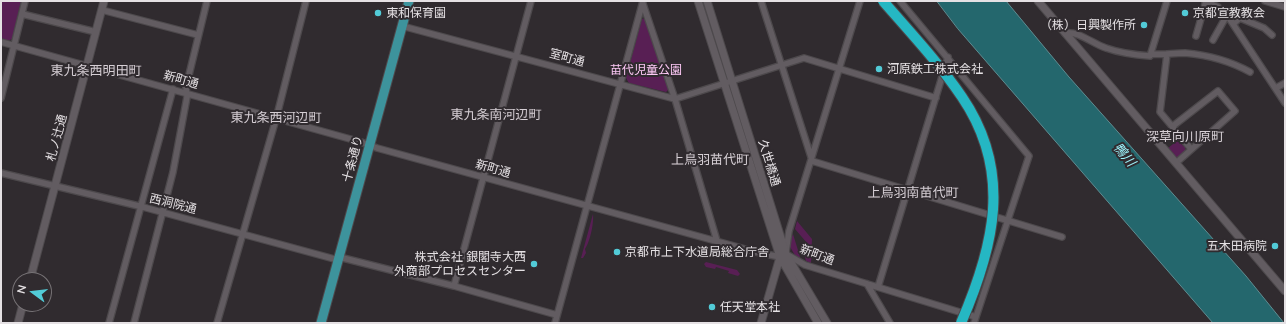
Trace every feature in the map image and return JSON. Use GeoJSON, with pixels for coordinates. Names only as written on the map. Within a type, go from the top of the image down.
{"type":"FeatureCollection","features":[{"type":"Feature","properties":{"kind":"highway"},"geometry":{"type":"LineString","coordinates":[[883,1],[930,56]]}},
{"type":"Feature","properties":{"kind":"highway"},"geometry":{"type":"LineString","coordinates":[[888,1],[963,98],[972,113],[985,145],[993,182],[994,202],[990,239],[980,277],[962,323]]}},
{"type":"Feature","properties":{"kind":"main road","name":"十条通り"},"geometry":{"type":"LineString","coordinates":[[321,323],[409,1]]}},
{"type":"Feature","properties":{"kind":"street"},"geometry":{"type":"LineString","coordinates":[[1,98],[25,1]]}},
{"type":"Feature","properties":{"kind":"street","name":"札ノ辻通"},"geometry":{"type":"LineString","coordinates":[[32,272],[104,1]]}},
{"type":"Feature","properties":{"kind":"street"},"geometry":{"type":"LineString","coordinates":[[134,323],[181,132],[186,87],[206,1]]}},
{"type":"Feature","properties":{"kind":"street"},"geometry":{"type":"LineString","coordinates":[[217,323],[276,119],[306,1]]}},
{"type":"Feature","properties":{"kind":"street"},"geometry":{"type":"LineString","coordinates":[[454,286],[530,1]]}},
{"type":"Feature","properties":{"kind":"street","name":"久世橋通"},"geometry":{"type":"LineString","coordinates":[[698,1],[728,82],[783,255],[818,323]]}},
{"type":"Feature","properties":{"kind":"street","name":"久世橋通"},"geometry":{"type":"LineString","coordinates":[[708,1],[728,82]]}},
{"type":"Feature","properties":{"kind":"street"},"geometry":{"type":"LineString","coordinates":[[761,1],[812,161]]}},
{"type":"Feature","properties":{"kind":"street"},"geometry":{"type":"LineString","coordinates":[[761,323],[860,1]]}},
{"type":"Feature","properties":{"kind":"street"},"geometry":{"type":"LineString","coordinates":[[900,1],[1029,156],[975,320]]}},
{"type":"Feature","properties":{"kind":"street"},"geometry":{"type":"LineString","coordinates":[[1038,1],[1285,291]]}},
{"type":"Feature","properties":{"kind":"street"},"geometry":{"type":"LineString","coordinates":[[1151,54],[1167,1]]}},
{"type":"Feature","properties":{"kind":"street"},"geometry":{"type":"LineString","coordinates":[[1196,36],[1205,1],[1218,7],[1227,15],[1285,103]]}},
{"type":"Feature","properties":{"kind":"street"},"geometry":{"type":"LineString","coordinates":[[1265,1],[1285,7]]}},
{"type":"Feature","properties":{"kind":"street"},"geometry":{"type":"LineString","coordinates":[[555,323],[643,2]]}},
{"type":"Feature","properties":{"kind":"street"},"geometry":{"type":"LineString","coordinates":[[643,2],[675,99],[717,240]]}},
{"type":"Feature","properties":{"kind":"street"},"geometry":{"type":"LineString","coordinates":[[102,10],[198,35]]}},
{"type":"Feature","properties":{"kind":"street"},"geometry":{"type":"LineString","coordinates":[[22,14],[96,32]]}},
{"type":"Feature","properties":{"kind":"street"},"geometry":{"type":"LineString","coordinates":[[1213,40],[1227,15]]}},
{"type":"Feature","properties":{"kind":"street"},"geometry":{"type":"LineString","coordinates":[[1233,24],[1240,18],[1264,28],[1272,35]]}},
{"type":"Feature","properties":{"kind":"street","name":"室町通"},"geometry":{"type":"LineString","coordinates":[[402,26],[675,99]]}},
{"type":"Feature","properties":{"kind":"street"},"geometry":{"type":"LineString","coordinates":[[1065,33],[1072,32],[1106,48],[1133,54],[1150,56],[1151,54],[1184,53],[1226,60],[1250,72]]}},
{"type":"Feature","properties":{"kind":"street","name":"新町通"},"geometry":{"type":"LineString","coordinates":[[1,42],[587,206],[717,240],[783,255],[805,265],[878,287],[975,320]]}},
{"type":"Feature","properties":{"kind":"street"},"geometry":{"type":"LineString","coordinates":[[1167,54],[1160,112],[1191,149]]}},
{"type":"Feature","properties":{"kind":"street"},"geometry":{"type":"LineString","coordinates":[[878,287],[948,57]]}},
{"type":"Feature","properties":{"kind":"street"},"geometry":{"type":"LineString","coordinates":[[675,99],[804,58],[936,98]]}},
{"type":"Feature","properties":{"kind":"street"},"geometry":{"type":"LineString","coordinates":[[1276,88],[1285,83]]}},
{"type":"Feature","properties":{"kind":"street"},"geometry":{"type":"LineString","coordinates":[[109,323],[172,89]]}},
{"type":"Feature","properties":{"kind":"street"},"geometry":{"type":"LineString","coordinates":[[1173,126],[1218,91],[1235,111],[1176,163]]}},
{"type":"Feature","properties":{"kind":"street"},"geometry":{"type":"LineString","coordinates":[[812,161],[1062,237]]}},
{"type":"Feature","properties":{"kind":"street","name":"西洞院通"},"geometry":{"type":"LineString","coordinates":[[1,173],[454,286],[557,315]]}},
{"type":"Feature","properties":{"kind":"street","name":"久世橋通"},"geometry":{"type":"LineString","coordinates":[[783,255],[827,323]]}},
{"type":"Feature","properties":{"kind":"street"},"geometry":{"type":"LineString","coordinates":[[867,284],[890,323]]}},
{"type":"Feature","properties":{"kind":"street"},"geometry":{"type":"LineString","coordinates":[[18,323],[21,312]]}},
{"type":"Feature","properties":{"kind":"green space"},"geometry":{"type":"Polygon","coordinates":[[[1,1],[21,1],[12,39],[8,41],[1,38],[1,1]]]}},
{"type":"Feature","properties":{"kind":"green space","name":"苗代児童公園"},"geometry":{"type":"Polygon","coordinates":[[[646,18],[669,89],[666,92],[629,83],[626,78],[642,19],[646,18]]]}},
{"type":"Feature","properties":{"kind":"green space"},"geometry":{"type":"Polygon","coordinates":[[[1177,141],[1185,147],[1185,152],[1177,158],[1173,156],[1168,148],[1177,141]]]}},
{"type":"Feature","properties":{"kind":"green space"},"geometry":{"type":"Polygon","coordinates":[[[593,214],[591,232],[585,249],[586,253],[583,258],[581,258],[593,214]]]}},
{"type":"Feature","properties":{"kind":"green space"},"geometry":{"type":"Polygon","coordinates":[[[797,221],[812,239],[811,263],[806,261],[804,252],[807,243],[795,229],[797,221]]]}},
{"type":"Feature","properties":{"kind":"green space"},"geometry":{"type":"Polygon","coordinates":[[[793,234],[801,260],[796,257],[789,245],[793,234]]]}},
{"type":"Feature","properties":{"kind":"green space"},"geometry":{"type":"Polygon","coordinates":[[[706,262],[737,270],[740,274],[738,276],[728,273],[729,271],[716,267],[715,269],[706,267],[704,264],[706,262]]]}},
{"type":"Feature","properties":{"kind":"water","name":"鴨川"},"geometry":{"type":"Polygon","coordinates":[[[937,1],[1006,1],[1069,77],[1246,276],[1284,323],[1213,323],[958,29],[937,1]]]}},
{"type":"Feature","properties":{"kind":"place","name":"東和保育園"},"geometry":{"type":"Point","coordinates":[378,13]}},
{"type":"Feature","properties":{"kind":"place","name":"京都宣教教会"},"geometry":{"type":"Point","coordinates":[1185,13]}},
{"type":"Feature","properties":{"kind":"place","name":"（株）日興製作所"},"geometry":{"type":"Point","coordinates":[1144,25]}},
{"type":"Feature","properties":{"kind":"place","name":"河原鉄工株式会社"},"geometry":{"type":"Point","coordinates":[879,69]}},
{"type":"Feature","properties":{"kind":"place","name":"五木田病院"},"geometry":{"type":"Point","coordinates":[1275,246]}},
{"type":"Feature","properties":{"kind":"place","name":"京都市上下水道局総合庁舎"},"geometry":{"type":"Point","coordinates":[617,252]}},
{"type":"Feature","properties":{"kind":"place","name":"株式会社 銀閣寺大西 外商部プロセスセンター"},"geometry":{"type":"Point","coordinates":[534,264]}},
{"type":"Feature","properties":{"kind":"place","name":"任天堂本社"},"geometry":{"type":"Point","coordinates":[712,307]}},
{"type":"Feature","properties":{"kind":"district","name":"東九条西明田町"},"geometry":{"type":"Point","coordinates":[96,71]}},
{"type":"Feature","properties":{"kind":"district","name":"東九条南河辺町"},"geometry":{"type":"Point","coordinates":[496,115]}},
{"type":"Feature","properties":{"kind":"district","name":"東九条西河辺町"},"geometry":{"type":"Point","coordinates":[276,118]}},
{"type":"Feature","properties":{"kind":"district","name":"深草向川原町"},"geometry":{"type":"Point","coordinates":[1185,137]}},
{"type":"Feature","properties":{"kind":"district","name":"上鳥羽苗代町"},"geometry":{"type":"Point","coordinates":[710,160]}},
{"type":"Feature","properties":{"kind":"district","name":"上鳥羽南苗代町"},"geometry":{"type":"Point","coordinates":[913,193]}}]}
